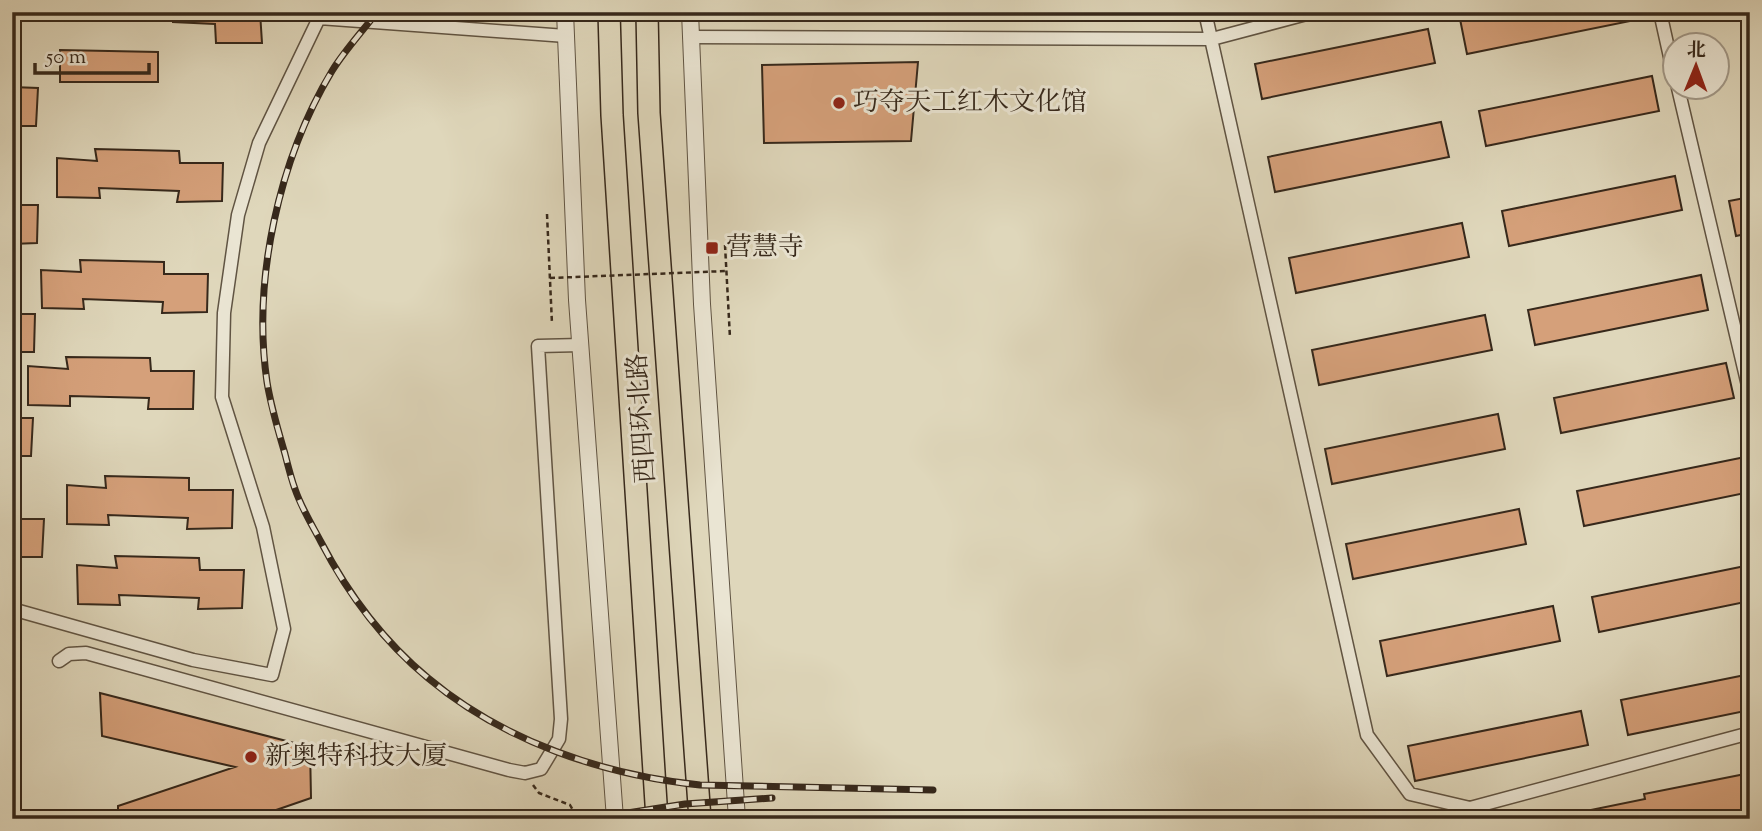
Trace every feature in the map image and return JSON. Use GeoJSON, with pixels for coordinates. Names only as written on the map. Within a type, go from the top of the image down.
{"type":"FeatureCollection","features":[{"type":"Feature","properties":{"kind":"highway","name":"西四环北路"},"geometry":{"type":"LineString","coordinates":[[609,12],[612,128],[657,819]]}},
{"type":"Feature","properties":{"kind":"highway","name":"西四环北路"},"geometry":{"type":"LineString","coordinates":[[647,12],[649,113],[700,819]]}},
{"type":"Feature","properties":{"kind":"street"},"geometry":{"type":"LineString","coordinates":[[304,12],[319,18],[566,36]]}},
{"type":"Feature","properties":{"kind":"street"},"geometry":{"type":"LineString","coordinates":[[565,12],[575,274],[615,819]]}},
{"type":"Feature","properties":{"kind":"street"},"geometry":{"type":"LineString","coordinates":[[690,12],[702,304],[737,819]]}},
{"type":"Feature","properties":{"kind":"street"},"geometry":{"type":"LineString","coordinates":[[1205,12],[1367,735],[1410,794],[1471,808],[1750,733]]}},
{"type":"Feature","properties":{"kind":"street"},"geometry":{"type":"LineString","coordinates":[[690,37],[1212,39],[1314,12]]}},
{"type":"Feature","properties":{"kind":"street"},"geometry":{"type":"LineString","coordinates":[[1660,12],[1665,32]]}},
{"type":"Feature","properties":{"kind":"street"},"geometry":{"type":"LineString","coordinates":[[12,609],[193,660],[272,675],[284,629],[263,527],[222,397],[224,313],[238,215],[259,143],[319,18]]}},
{"type":"Feature","properties":{"kind":"street"},"geometry":{"type":"LineString","coordinates":[[1681,102],[1750,394]]}},
{"type":"Feature","properties":{"kind":"street"},"geometry":{"type":"LineString","coordinates":[[59,661],[69,654],[86,653],[525,773],[541,769],[559,739],[561,719],[538,346],[581,345]]}},
{"type":"Feature","properties":{"kind":"path"},"geometry":{"type":"LineString","coordinates":[[548,214],[552,324]]}},
{"type":"Feature","properties":{"kind":"path"},"geometry":{"type":"LineString","coordinates":[[726,245],[730,338]]}},
{"type":"Feature","properties":{"kind":"path"},"geometry":{"type":"LineString","coordinates":[[550,278],[727,271]]}},
{"type":"Feature","properties":{"kind":"path"},"geometry":{"type":"LineString","coordinates":[[525,773],[539,793],[570,805],[578,819]]}},
{"type":"Feature","properties":{"kind":"building"},"geometry":{"type":"Polygon","coordinates":[[[173,12],[260,12],[262,43],[216,43],[215,24],[173,22],[173,12]]]}},
{"type":"Feature","properties":{"kind":"building"},"geometry":{"type":"Polygon","coordinates":[[[1494,12],[1644,12],[1645,18],[1467,54],[1460,19],[1494,12]]]}},
{"type":"Feature","properties":{"kind":"building"},"geometry":{"type":"Polygon","coordinates":[[[1428,29],[1435,63],[1262,99],[1255,64],[1428,29]]]}},
{"type":"Feature","properties":{"kind":"building"},"geometry":{"type":"Polygon","coordinates":[[[60,50],[158,52],[158,82],[60,82],[60,50]]]}},
{"type":"Feature","properties":{"kind":"building","name":"巧夺天工红木文化馆"},"geometry":{"type":"Polygon","coordinates":[[[918,62],[911,141],[764,143],[762,65],[918,62]]]}},
{"type":"Feature","properties":{"kind":"building"},"geometry":{"type":"Polygon","coordinates":[[[1652,76],[1659,111],[1486,146],[1479,111],[1652,76]]]}},
{"type":"Feature","properties":{"kind":"building"},"geometry":{"type":"Polygon","coordinates":[[[12,87],[38,88],[36,126],[12,126],[12,87]]]}},
{"type":"Feature","properties":{"kind":"building"},"geometry":{"type":"Polygon","coordinates":[[[1441,122],[1449,157],[1275,192],[1268,157],[1441,122]]]}},
{"type":"Feature","properties":{"kind":"building"},"geometry":{"type":"Polygon","coordinates":[[[95,149],[179,151],[180,163],[223,163],[222,201],[177,202],[179,191],[99,188],[100,198],[57,197],[57,158],[97,161],[95,149]]]}},
{"type":"Feature","properties":{"kind":"building"},"geometry":{"type":"Polygon","coordinates":[[[1675,176],[1682,210],[1509,246],[1502,211],[1675,176]]]}},
{"type":"Feature","properties":{"kind":"building"},"geometry":{"type":"Polygon","coordinates":[[[1750,197],[1750,233],[1736,236],[1729,201],[1750,197]]]}},
{"type":"Feature","properties":{"kind":"building"},"geometry":{"type":"Polygon","coordinates":[[[12,205],[38,205],[37,243],[12,244],[12,205]]]}},
{"type":"Feature","properties":{"kind":"building"},"geometry":{"type":"Polygon","coordinates":[[[1462,223],[1469,257],[1296,293],[1289,258],[1462,223]]]}},
{"type":"Feature","properties":{"kind":"building"},"geometry":{"type":"Polygon","coordinates":[[[80,260],[164,262],[164,274],[208,274],[207,312],[162,313],[163,302],[83,299],[84,309],[42,308],[41,270],[81,272],[80,260]]]}},
{"type":"Feature","properties":{"kind":"building"},"geometry":{"type":"Polygon","coordinates":[[[1701,275],[1708,310],[1535,345],[1528,310],[1701,275]]]}},
{"type":"Feature","properties":{"kind":"building"},"geometry":{"type":"Polygon","coordinates":[[[12,314],[35,314],[34,352],[12,352],[12,314]]]}},
{"type":"Feature","properties":{"kind":"building"},"geometry":{"type":"Polygon","coordinates":[[[1485,315],[1492,350],[1319,385],[1312,350],[1485,315]]]}},
{"type":"Feature","properties":{"kind":"building"},"geometry":{"type":"Polygon","coordinates":[[[66,357],[150,358],[151,371],[194,371],[193,409],[148,409],[149,398],[70,396],[70,406],[28,405],[28,366],[68,369],[66,357]]]}},
{"type":"Feature","properties":{"kind":"building"},"geometry":{"type":"Polygon","coordinates":[[[1726,363],[1734,398],[1561,433],[1554,398],[1726,363]]]}},
{"type":"Feature","properties":{"kind":"building"},"geometry":{"type":"Polygon","coordinates":[[[1498,414],[1505,449],[1332,484],[1325,449],[1498,414]]]}},
{"type":"Feature","properties":{"kind":"building"},"geometry":{"type":"Polygon","coordinates":[[[12,418],[33,418],[31,456],[12,456],[12,418]]]}},
{"type":"Feature","properties":{"kind":"building"},"geometry":{"type":"Polygon","coordinates":[[[1750,456],[1750,492],[1584,526],[1577,491],[1750,456]]]}},
{"type":"Feature","properties":{"kind":"building"},"geometry":{"type":"Polygon","coordinates":[[[105,476],[189,478],[189,490],[233,490],[232,528],[187,529],[188,518],[108,515],[109,525],[67,524],[67,485],[106,488],[105,476]]]}},
{"type":"Feature","properties":{"kind":"building"},"geometry":{"type":"Polygon","coordinates":[[[1519,509],[1526,544],[1353,579],[1346,544],[1519,509]]]}},
{"type":"Feature","properties":{"kind":"building"},"geometry":{"type":"Polygon","coordinates":[[[12,519],[44,519],[42,557],[12,557],[12,519]]]}},
{"type":"Feature","properties":{"kind":"building"},"geometry":{"type":"Polygon","coordinates":[[[115,556],[199,558],[200,570],[244,570],[242,608],[198,609],[199,598],[119,595],[120,605],[78,604],[77,565],[117,568],[115,556]]]}},
{"type":"Feature","properties":{"kind":"building"},"geometry":{"type":"Polygon","coordinates":[[[1750,565],[1750,601],[1599,632],[1592,597],[1750,565]]]}},
{"type":"Feature","properties":{"kind":"building"},"geometry":{"type":"Polygon","coordinates":[[[1553,606],[1560,641],[1387,676],[1380,641],[1553,606]]]}},
{"type":"Feature","properties":{"kind":"building"},"geometry":{"type":"Polygon","coordinates":[[[1750,674],[1750,710],[1628,735],[1621,700],[1750,674]]]}},
{"type":"Feature","properties":{"kind":"building","name":"新奥特科技大厦"},"geometry":{"type":"Polygon","coordinates":[[[100,693],[310,747],[311,798],[250,819],[118,819],[118,806],[235,767],[102,736],[100,693]]]}},
{"type":"Feature","properties":{"kind":"building"},"geometry":{"type":"Polygon","coordinates":[[[1581,711],[1588,745],[1415,781],[1408,746],[1581,711]]]}},
{"type":"Feature","properties":{"kind":"building"},"geometry":{"type":"Polygon","coordinates":[[[1750,773],[1750,808],[1697,819],[1577,819],[1576,813],[1645,799],[1644,794],[1750,773]]]}},
{"type":"Feature","properties":{"kind":"railway"},"geometry":{"type":"LineString","coordinates":[[377,12],[332,71],[297,142],[274,221],[263,303],[267,382],[292,481],[310,523],[331,561],[367,615],[411,663],[457,700],[521,737],[591,763],[627,773],[700,785],[933,790]]}},
{"type":"Feature","properties":{"kind":"railway"},"geometry":{"type":"LineString","coordinates":[[589,819],[685,804],[772,798]]}},
{"type":"Feature","properties":{"kind":"place","name":"巧夺天工红木文化馆"},"geometry":{"type":"Point","coordinates":[839,103]}},
{"type":"Feature","properties":{"kind":"place","name":"营慧寺"},"geometry":{"type":"Point","coordinates":[712,248]}},
{"type":"Feature","properties":{"kind":"place","name":"新奥特科技大厦"},"geometry":{"type":"Point","coordinates":[251,757]}}]}
